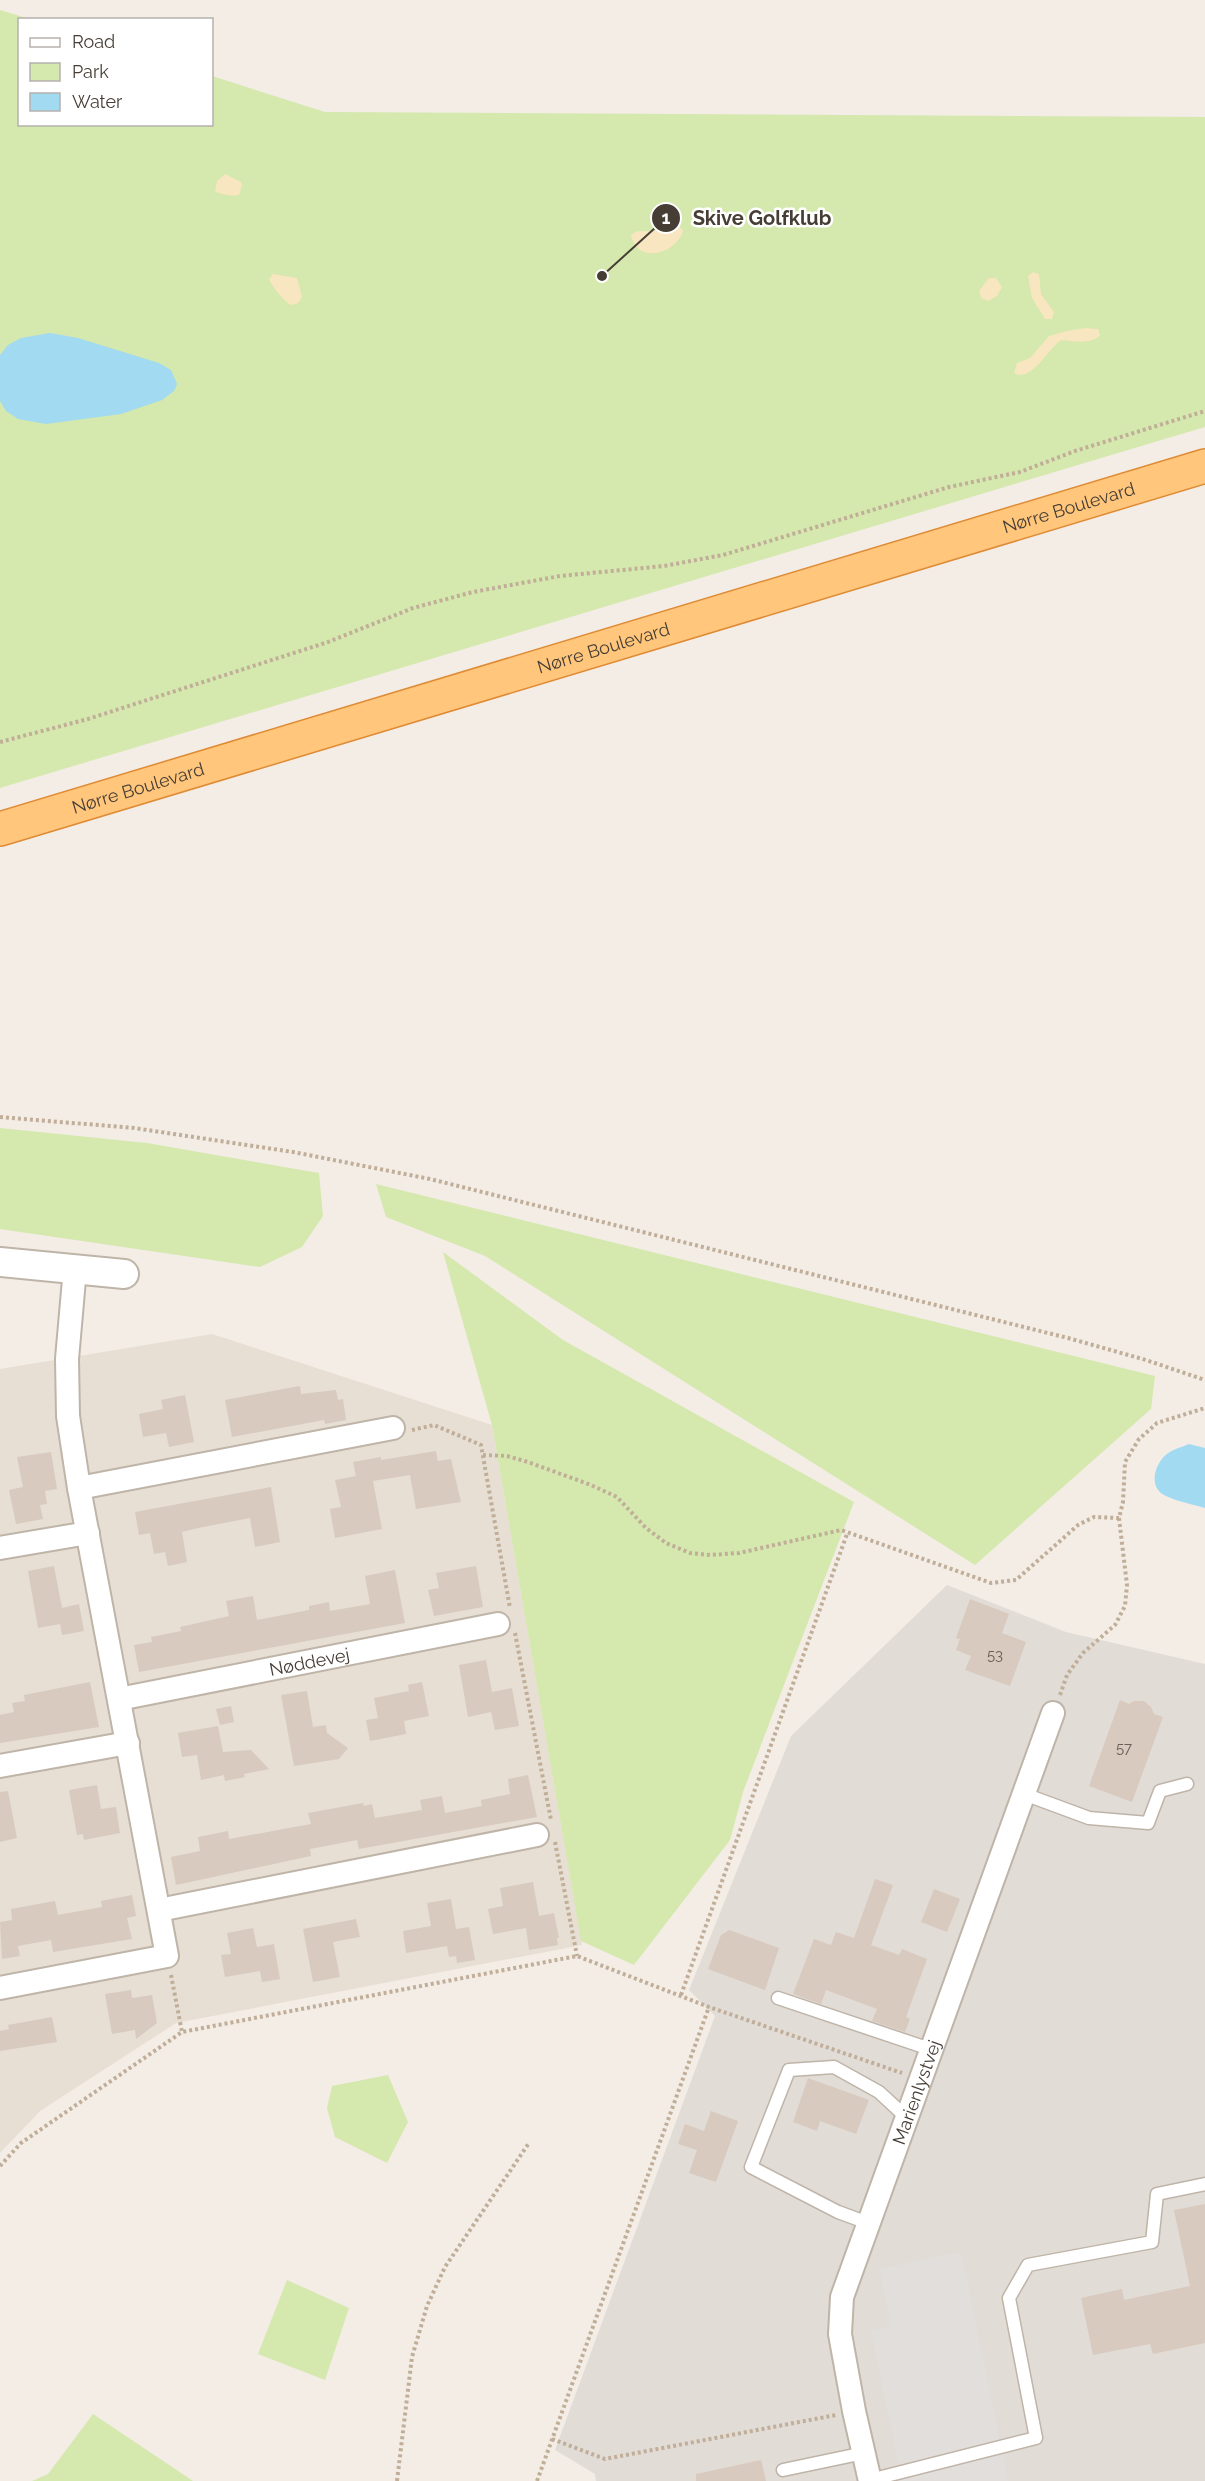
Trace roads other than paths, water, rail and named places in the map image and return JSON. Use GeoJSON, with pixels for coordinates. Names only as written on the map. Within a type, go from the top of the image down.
{"type":"FeatureCollection","features":[{"type":"Feature","properties":{"kind":"highway","name":"Nørre Boulevard"},"geometry":{"type":"LineString","coordinates":[[0,829],[1205,466]]}},
{"type":"Feature","properties":{"kind":"street"},"geometry":{"type":"LineString","coordinates":[[0,1262],[124,1274]]}},
{"type":"Feature","properties":{"kind":"street"},"geometry":{"type":"LineString","coordinates":[[0,1988],[167,1956],[88,1533],[69,1416],[67,1359],[75,1268]]}},
{"type":"Feature","properties":{"kind":"street"},"geometry":{"type":"LineString","coordinates":[[80,1488],[393,1428]]}},
{"type":"Feature","properties":{"kind":"street"},"geometry":{"type":"LineString","coordinates":[[0,1548],[88,1533]]}},
{"type":"Feature","properties":{"kind":"street","name":"Nøddevej"},"geometry":{"type":"LineString","coordinates":[[119,1699],[507,1620]]}},
{"type":"Feature","properties":{"kind":"street","name":"Marienlystvej"},"geometry":{"type":"LineString","coordinates":[[870,2480],[840,2334],[842,2297],[919,2078],[1053,1713]]}},
{"type":"Feature","properties":{"kind":"street"},"geometry":{"type":"LineString","coordinates":[[0,1766],[128,1743]]}},
{"type":"Feature","properties":{"kind":"street"},"geometry":{"type":"LineString","coordinates":[[159,1910],[537,1835]]}},
{"type":"Feature","properties":{"kind":"lane"},"geometry":{"type":"LineString","coordinates":[[1024,1794],[1089,1818],[1148,1823],[1161,1791],[1186,1784]]}},
{"type":"Feature","properties":{"kind":"lane"},"geometry":{"type":"LineString","coordinates":[[778,1998],[930,2049]]}},
{"type":"Feature","properties":{"kind":"lane"},"geometry":{"type":"LineString","coordinates":[[868,2223],[838,2212],[751,2167],[789,2070],[834,2067],[879,2092],[906,2117]]}},
{"type":"Feature","properties":{"kind":"lane","name":"Marienlystvej"},"geometry":{"type":"LineString","coordinates":[[870,2480],[1036,2438],[1009,2298],[1028,2265],[1152,2242],[1156,2194],[1205,2184]]}},
{"type":"Feature","properties":{"kind":"lane"},"geometry":{"type":"LineString","coordinates":[[783,2470],[864,2453]]}},
{"type":"Feature","properties":{"kind":"water"},"geometry":{"type":"Polygon","coordinates":[[[50,333],[78,338],[159,363],[171,370],[177,384],[174,391],[162,400],[121,414],[46,424],[18,419],[6,411],[0,401],[0,355],[8,345],[21,338],[50,333]]]}},
{"type":"Feature","properties":{"kind":"water"},"geometry":{"type":"Polygon","coordinates":[[[1189,1444],[1205,1448],[1205,1508],[1168,1497],[1156,1486],[1155,1474],[1159,1463],[1167,1454],[1189,1444]]]}},
{"type":"Feature","properties":{"kind":"place","name":"Skive Golfklub"},"geometry":{"type":"Point","coordinates":[602,276]}}]}
